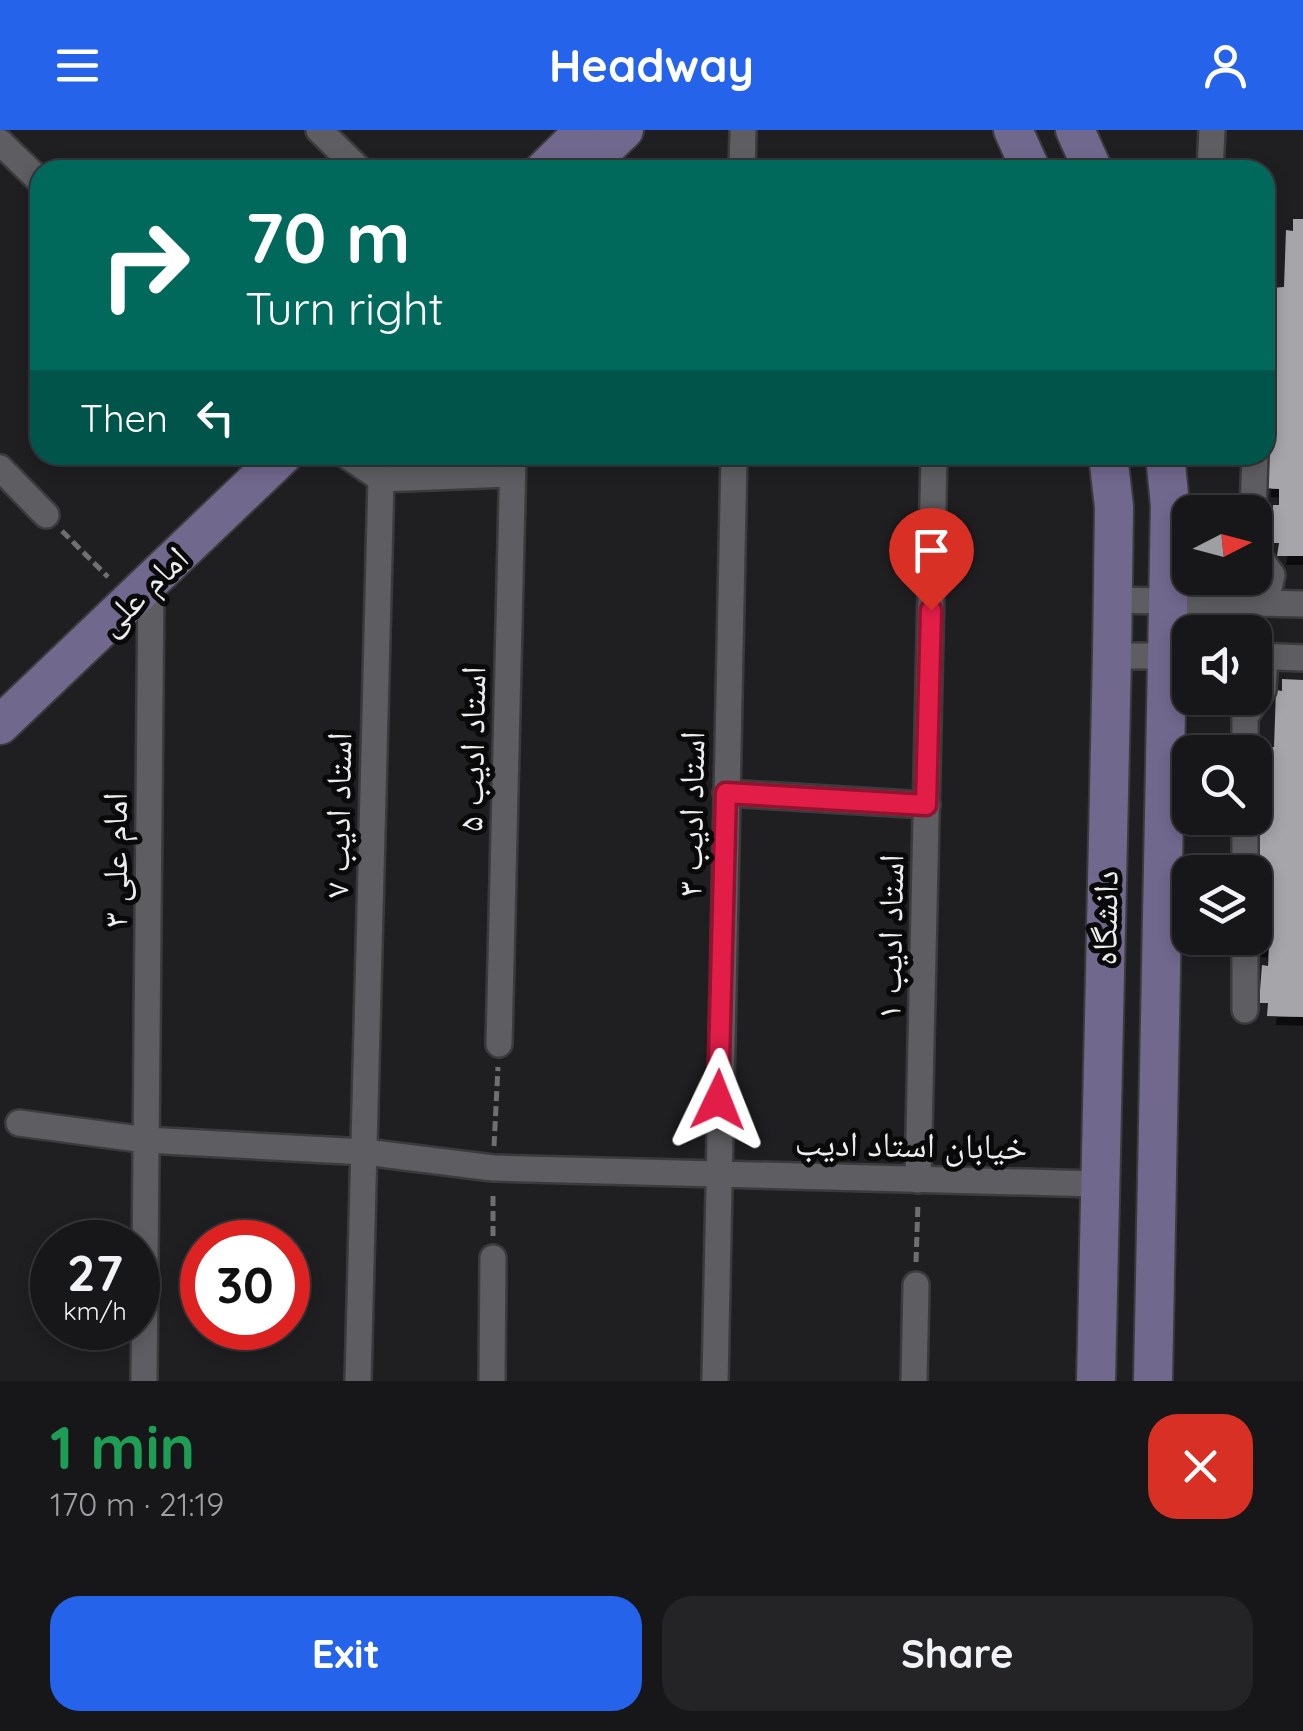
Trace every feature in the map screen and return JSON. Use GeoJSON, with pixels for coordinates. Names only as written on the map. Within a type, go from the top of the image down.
{"type":"FeatureCollection","features":[{"type":"Feature","properties":{"kind":"street"},"geometry":{"type":"LineString","coordinates":[[319,130],[350,160]]}},
{"type":"Feature","properties":{"kind":"street"},"geometry":{"type":"LineString","coordinates":[[554,160],[585,130]]}},
{"type":"Feature","properties":{"kind":"street"},"geometry":{"type":"LineString","coordinates":[[592,160],[624,130]]}},
{"type":"Feature","properties":{"kind":"street"},"geometry":{"type":"LineString","coordinates":[[742,160],[743,130]]}},
{"type":"Feature","properties":{"kind":"street"},"geometry":{"type":"LineString","coordinates":[[1014,130],[1027,160]]}},
{"type":"Feature","properties":{"kind":"street"},"geometry":{"type":"LineString","coordinates":[[1075,130],[1088,160]]}},
{"type":"Feature","properties":{"kind":"street"},"geometry":{"type":"LineString","coordinates":[[1210,160],[1212,130]]}},
{"type":"Feature","properties":{"kind":"street"},"geometry":{"type":"LineString","coordinates":[[0,142],[30,171]]}},
{"type":"Feature","properties":{"kind":"street","name":"امام علی"},"geometry":{"type":"LineString","coordinates":[[0,725],[242,465]]}},
{"type":"Feature","properties":{"kind":"street","name":"امام علی"},"geometry":{"type":"LineString","coordinates":[[0,699],[271,465]]}},
{"type":"Feature","properties":{"kind":"street"},"geometry":{"type":"LineString","coordinates":[[361,465],[381,479],[504,465]]}},
{"type":"Feature","properties":{"kind":"street","name":"استاد ادیب ۵"},"geometry":{"type":"LineString","coordinates":[[499,1044],[513,465]]}},
{"type":"Feature","properties":{"kind":"street","name":"استاد ادیب ۳"},"geometry":{"type":"LineString","coordinates":[[715,1381],[716,1175],[734,465]]}},
{"type":"Feature","properties":{"kind":"street","name":"استاد ادیب ۱"},"geometry":{"type":"LineString","coordinates":[[918,1180],[934,465]]}},
{"type":"Feature","properties":{"kind":"street","name":"دانشگاه"},"geometry":{"type":"LineString","coordinates":[[1096,1381],[1112,656],[1114,507],[1109,465]]}},
{"type":"Feature","properties":{"kind":"street","name":"دانشگاه"},"geometry":{"type":"LineString","coordinates":[[1166,465],[1170,504],[1168,600],[1172,620]]}},
{"type":"Feature","properties":{"kind":"street"},"geometry":{"type":"LineString","coordinates":[[1254,495],[1255,465]]}},
{"type":"Feature","properties":{"kind":"street"},"geometry":{"type":"LineString","coordinates":[[0,468],[46,515]]}},
{"type":"Feature","properties":{"kind":"street","name":"استاد ادیب ۷"},"geometry":{"type":"LineString","coordinates":[[358,1381],[381,479]]}},
{"type":"Feature","properties":{"kind":"street","name":"امام علی ۳"},"geometry":{"type":"LineString","coordinates":[[134,584],[146,1140],[144,1381]]}},
{"type":"Feature","properties":{"kind":"street"},"geometry":{"type":"LineString","coordinates":[[1266,603],[1268,595]]}},
{"type":"Feature","properties":{"kind":"street"},"geometry":{"type":"LineString","coordinates":[[1112,600],[1303,604]]}},
{"type":"Feature","properties":{"kind":"street"},"geometry":{"type":"LineString","coordinates":[[1112,656],[1172,656]]}},
{"type":"Feature","properties":{"kind":"street"},"geometry":{"type":"LineString","coordinates":[[1272,657],[1303,658]]}},
{"type":"Feature","properties":{"kind":"street","name":"دانشگاه"},"geometry":{"type":"LineString","coordinates":[[1153,1381],[1162,847],[1174,715]]}},
{"type":"Feature","properties":{"kind":"street"},"geometry":{"type":"LineString","coordinates":[[726,793],[926,805]]}},
{"type":"Feature","properties":{"kind":"street"},"geometry":{"type":"LineString","coordinates":[[1106,842],[1162,847]]}},
{"type":"Feature","properties":{"kind":"street"},"geometry":{"type":"LineString","coordinates":[[1245,955],[1245,1010]]}},
{"type":"Feature","properties":{"kind":"street","name":"خیابان استاد ادیب"},"geometry":{"type":"LineString","coordinates":[[19,1123],[146,1140],[365,1152],[494,1168],[1098,1184]]}},
{"type":"Feature","properties":{"kind":"street"},"geometry":{"type":"LineString","coordinates":[[492,1258],[492,1381]]}},
{"type":"Feature","properties":{"kind":"street"},"geometry":{"type":"LineString","coordinates":[[914,1381],[916,1284]]}},
{"type":"Feature","properties":{"kind":"path"},"geometry":{"type":"LineString","coordinates":[[46,515],[134,584]]}},
{"type":"Feature","properties":{"kind":"path"},"geometry":{"type":"LineString","coordinates":[[916,1284],[918,1180]]}},
{"type":"Feature","properties":{"kind":"building"},"geometry":{"type":"Polygon","coordinates":[[[1293,219],[1303,219],[1303,556],[1277,556],[1279,543],[1272,543],[1272,518],[1273,505],[1279,505],[1279,489],[1262,488],[1263,465],[1275,465],[1275,288],[1284,287],[1286,230],[1293,231],[1293,219]]]}},
{"type":"Feature","properties":{"kind":"building"},"geometry":{"type":"Polygon","coordinates":[[[1282,679],[1303,680],[1303,1017],[1267,1016],[1268,1003],[1259,1003],[1262,965],[1268,966],[1269,955],[1272,955],[1272,855],[1256,855],[1257,835],[1272,835],[1272,747],[1276,690],[1282,691],[1282,679]]]}},
{"type":"Feature","properties":{"kind":"route"},"geometry":{"type":"LineString","coordinates":[[718,1100],[726,793],[926,805],[931,610]]}}]}
